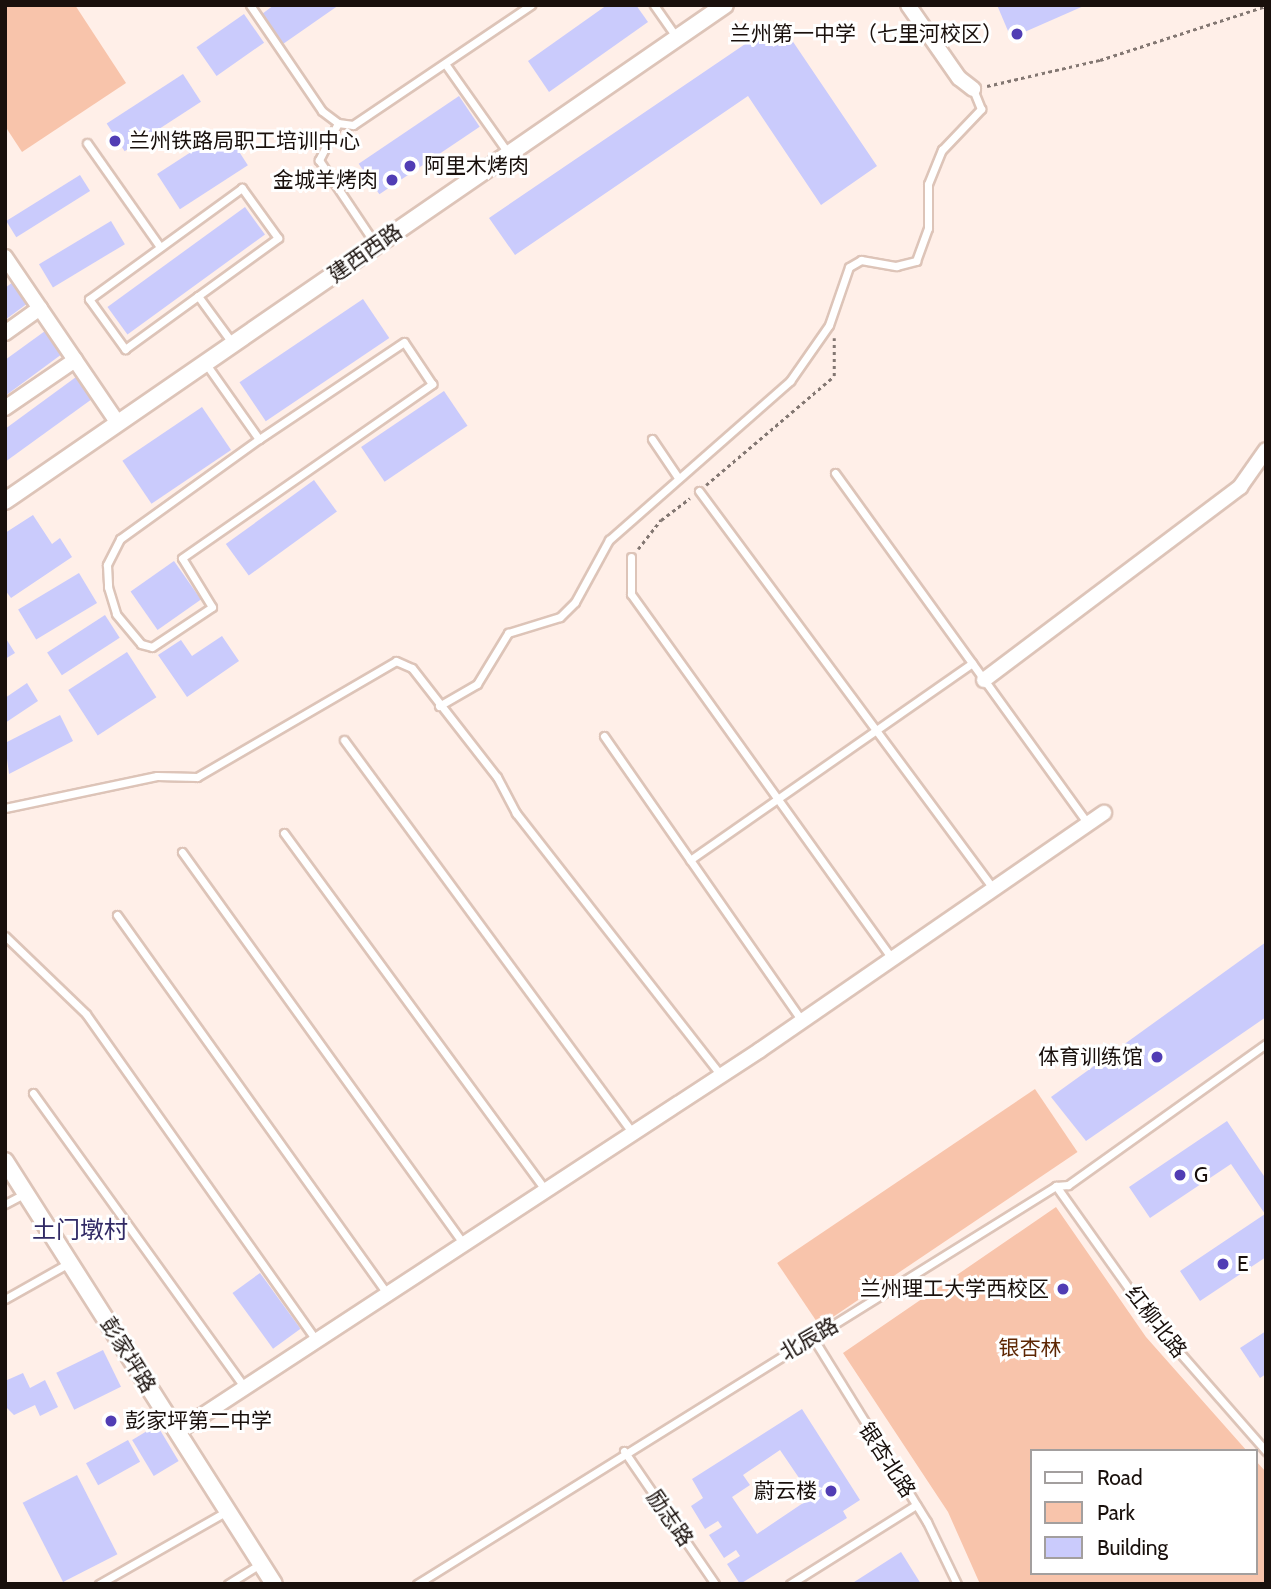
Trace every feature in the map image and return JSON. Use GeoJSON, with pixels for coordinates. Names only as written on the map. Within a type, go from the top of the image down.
{"type":"FeatureCollection","features":[{"type":"Feature","properties":{"kind":"street","name":"建西西路"},"geometry":{"type":"LineString","coordinates":[[5,501],[725,5]]}},
{"type":"Feature","properties":{"kind":"street"},"geometry":{"type":"LineString","coordinates":[[908,5],[959,78],[973,89]]}},
{"type":"Feature","properties":{"kind":"street"},"geometry":{"type":"LineString","coordinates":[[6,258],[118,423]]}},
{"type":"Feature","properties":{"kind":"street"},"geometry":{"type":"LineString","coordinates":[[5,332],[40,308]]}},
{"type":"Feature","properties":{"kind":"street"},"geometry":{"type":"LineString","coordinates":[[5,408],[75,360]]}},
{"type":"Feature","properties":{"kind":"street"},"geometry":{"type":"LineString","coordinates":[[984,680],[1240,487],[1266,450]]}},
{"type":"Feature","properties":{"kind":"street"},"geometry":{"type":"LineString","coordinates":[[177,1432],[246,1390],[802,1021],[1104,813]]}},
{"type":"Feature","properties":{"kind":"street","name":"彭家坪路"},"geometry":{"type":"LineString","coordinates":[[5,1161],[274,1584]]}},
{"type":"Feature","properties":{"kind":"lane"},"geometry":{"type":"LineString","coordinates":[[250,5],[322,111],[338,123],[362,123],[531,5]]}},
{"type":"Feature","properties":{"kind":"lane"},"geometry":{"type":"LineString","coordinates":[[654,5],[677,38]]}},
{"type":"Feature","properties":{"kind":"lane"},"geometry":{"type":"LineString","coordinates":[[446,65],[509,154]]}},
{"type":"Feature","properties":{"kind":"lane"},"geometry":{"type":"LineString","coordinates":[[439,706],[477,684],[508,633],[560,617],[575,602],[609,540],[677,476],[790,381],[829,325],[849,267],[861,260],[896,267],[916,261],[929,228],[928,184],[942,150],[981,109],[973,89]]}},
{"type":"Feature","properties":{"kind":"lane"},"geometry":{"type":"LineString","coordinates":[[338,123],[319,160],[376,246]]}},
{"type":"Feature","properties":{"kind":"lane"},"geometry":{"type":"LineString","coordinates":[[87,143],[160,247]]}},
{"type":"Feature","properties":{"kind":"lane"},"geometry":{"type":"LineString","coordinates":[[242,188],[278,238],[198,296],[125,349],[89,299],[242,188]]}},
{"type":"Feature","properties":{"kind":"lane"},"geometry":{"type":"LineString","coordinates":[[198,296],[233,344]]}},
{"type":"Feature","properties":{"kind":"lane"},"geometry":{"type":"LineString","coordinates":[[404,342],[432,384],[182,558],[212,607],[152,647],[141,644],[116,614],[108,587],[107,565],[120,539],[259,439],[404,342]]}},
{"type":"Feature","properties":{"kind":"lane"},"geometry":{"type":"LineString","coordinates":[[205,363],[259,439]]}},
{"type":"Feature","properties":{"kind":"lane"},"geometry":{"type":"LineString","coordinates":[[652,439],[677,476]]}},
{"type":"Feature","properties":{"kind":"lane"},"geometry":{"type":"LineString","coordinates":[[835,473],[1088,824]]}},
{"type":"Feature","properties":{"kind":"lane"},"geometry":{"type":"LineString","coordinates":[[699,491],[994,889]]}},
{"type":"Feature","properties":{"kind":"lane"},"geometry":{"type":"LineString","coordinates":[[631,557],[631,594],[892,958]]}},
{"type":"Feature","properties":{"kind":"lane"},"geometry":{"type":"LineString","coordinates":[[5,808],[156,776],[197,777],[396,661],[412,668],[721,1075]]}},
{"type":"Feature","properties":{"kind":"lane"},"geometry":{"type":"LineString","coordinates":[[690,860],[972,663]]}},
{"type":"Feature","properties":{"kind":"lane"},"geometry":{"type":"LineString","coordinates":[[604,736],[802,1021]]}},
{"type":"Feature","properties":{"kind":"lane"},"geometry":{"type":"LineString","coordinates":[[344,740],[633,1133]]}},
{"type":"Feature","properties":{"kind":"lane"},"geometry":{"type":"LineString","coordinates":[[284,833],[545,1191]]}},
{"type":"Feature","properties":{"kind":"lane"},"geometry":{"type":"LineString","coordinates":[[183,852],[464,1244]]}},
{"type":"Feature","properties":{"kind":"lane"},"geometry":{"type":"LineString","coordinates":[[117,915],[387,1295]]}},
{"type":"Feature","properties":{"kind":"lane"},"geometry":{"type":"LineString","coordinates":[[5,936],[86,1014],[317,1341]]}},
{"type":"Feature","properties":{"kind":"lane","name":"北辰路"},"geometry":{"type":"LineString","coordinates":[[417,1584],[624,1451],[813,1338],[1056,1186],[1068,1185],[1266,1044]]}},
{"type":"Feature","properties":{"kind":"lane"},"geometry":{"type":"LineString","coordinates":[[33,1093],[246,1390]]}},
{"type":"Feature","properties":{"kind":"lane","name":"红柳北路"},"geometry":{"type":"LineString","coordinates":[[1056,1186],[1152,1321],[1266,1451]]}},
{"type":"Feature","properties":{"kind":"lane"},"geometry":{"type":"LineString","coordinates":[[5,1204],[26,1193]]}},
{"type":"Feature","properties":{"kind":"lane"},"geometry":{"type":"LineString","coordinates":[[5,1299],[70,1263]]}},
{"type":"Feature","properties":{"kind":"lane","name":"银杏北路"},"geometry":{"type":"LineString","coordinates":[[813,1338],[916,1505],[957,1584]]}},
{"type":"Feature","properties":{"kind":"lane","name":"励志路"},"geometry":{"type":"LineString","coordinates":[[624,1451],[715,1584]]}},
{"type":"Feature","properties":{"kind":"lane"},"geometry":{"type":"LineString","coordinates":[[790,1584],[916,1505]]}},
{"type":"Feature","properties":{"kind":"lane"},"geometry":{"type":"LineString","coordinates":[[99,1584],[227,1511]]}},
{"type":"Feature","properties":{"kind":"lane"},"geometry":{"type":"LineString","coordinates":[[228,1584],[261,1563]]}},
{"type":"Feature","properties":{"kind":"path"},"geometry":{"type":"LineString","coordinates":[[973,89],[1100,60],[1266,6]]}},
{"type":"Feature","properties":{"kind":"path"},"geometry":{"type":"LineString","coordinates":[[631,557],[662,520],[834,376],[838,348],[829,325]]}},
{"type":"Feature","properties":{"kind":"green space"},"geometry":{"type":"Polygon","coordinates":[[[5,5],[75,5],[126,83],[22,152],[5,126],[5,5]]]}},
{"type":"Feature","properties":{"kind":"green space"},"geometry":{"type":"Polygon","coordinates":[[[1035,1089],[1077,1152],[820,1326],[777,1263],[1035,1089]]]}},
{"type":"Feature","properties":{"kind":"green space","name":"银杏林"},"geometry":{"type":"Polygon","coordinates":[[[1056,1207],[1146,1337],[1245,1449],[1030,1449],[1030,1575],[1257,1575],[1257,1462],[1266,1472],[1266,1584],[980,1584],[948,1512],[843,1353],[1056,1207]]]}},
{"type":"Feature","properties":{"kind":"building"},"geometry":{"type":"Polygon","coordinates":[[[274,5],[339,5],[283,44],[262,14],[274,5]]]}},
{"type":"Feature","properties":{"kind":"building"},"geometry":{"type":"Polygon","coordinates":[[[607,5],[636,5],[648,22],[549,92],[528,61],[607,5]]]}},
{"type":"Feature","properties":{"kind":"building"},"geometry":{"type":"Polygon","coordinates":[[[997,5],[1086,5],[1011,38],[997,5]]]}},
{"type":"Feature","properties":{"kind":"building"},"geometry":{"type":"Polygon","coordinates":[[[244,14],[264,43],[217,76],[196,47],[244,14]]]}},
{"type":"Feature","properties":{"kind":"building"},"geometry":{"type":"Polygon","coordinates":[[[779,21],[877,166],[821,205],[748,96],[515,255],[489,218],[779,21]]]}},
{"type":"Feature","properties":{"kind":"building"},"geometry":{"type":"Polygon","coordinates":[[[183,74],[201,102],[125,151],[107,124],[183,74]]]}},
{"type":"Feature","properties":{"kind":"building"},"geometry":{"type":"Polygon","coordinates":[[[459,96],[480,127],[379,194],[359,164],[459,96]]]}},
{"type":"Feature","properties":{"kind":"building"},"geometry":{"type":"Polygon","coordinates":[[[225,130],[248,165],[180,209],[157,174],[225,130]]]}},
{"type":"Feature","properties":{"kind":"building"},"geometry":{"type":"Polygon","coordinates":[[[80,175],[90,191],[16,237],[6,221],[80,175]]]}},
{"type":"Feature","properties":{"kind":"building"},"geometry":{"type":"Polygon","coordinates":[[[245,207],[265,235],[127,334],[107,307],[245,207]]]}},
{"type":"Feature","properties":{"kind":"building"},"geometry":{"type":"Polygon","coordinates":[[[111,221],[125,244],[53,287],[39,264],[111,221]]]}},
{"type":"Feature","properties":{"kind":"building"},"geometry":{"type":"Polygon","coordinates":[[[13,282],[28,303],[5,320],[5,288],[13,282]]]}},
{"type":"Feature","properties":{"kind":"building"},"geometry":{"type":"Polygon","coordinates":[[[363,299],[389,338],[266,421],[239,382],[363,299]]]}},
{"type":"Feature","properties":{"kind":"building"},"geometry":{"type":"Polygon","coordinates":[[[45,331],[62,354],[5,396],[5,360],[45,331]]]}},
{"type":"Feature","properties":{"kind":"building"},"geometry":{"type":"Polygon","coordinates":[[[76,377],[92,399],[5,462],[5,429],[76,377]]]}},
{"type":"Feature","properties":{"kind":"building"},"geometry":{"type":"Polygon","coordinates":[[[444,391],[467,426],[385,482],[361,447],[444,391]]]}},
{"type":"Feature","properties":{"kind":"building"},"geometry":{"type":"Polygon","coordinates":[[[202,407],[231,450],[151,504],[122,461],[202,407]]]}},
{"type":"Feature","properties":{"kind":"building"},"geometry":{"type":"Polygon","coordinates":[[[314,480],[337,512],[249,576],[226,544],[314,480]]]}},
{"type":"Feature","properties":{"kind":"building"},"geometry":{"type":"Polygon","coordinates":[[[33,515],[52,544],[60,538],[72,557],[11,598],[5,590],[5,533],[33,515]]]}},
{"type":"Feature","properties":{"kind":"building"},"geometry":{"type":"Polygon","coordinates":[[[174,561],[201,600],[158,630],[131,591],[174,561]]]}},
{"type":"Feature","properties":{"kind":"building"},"geometry":{"type":"Polygon","coordinates":[[[79,573],[97,603],[36,640],[18,610],[79,573]]]}},
{"type":"Feature","properties":{"kind":"building"},"geometry":{"type":"Polygon","coordinates":[[[105,615],[120,638],[62,675],[47,653],[105,615]]]}},
{"type":"Feature","properties":{"kind":"building"},"geometry":{"type":"Polygon","coordinates":[[[222,636],[239,661],[187,697],[158,655],[181,640],[192,656],[222,636]]]}},
{"type":"Feature","properties":{"kind":"building"},"geometry":{"type":"Polygon","coordinates":[[[5,637],[15,653],[5,659],[5,637]]]}},
{"type":"Feature","properties":{"kind":"building"},"geometry":{"type":"Polygon","coordinates":[[[127,652],[156,697],[98,735],[68,690],[127,652]]]}},
{"type":"Feature","properties":{"kind":"building"},"geometry":{"type":"Polygon","coordinates":[[[27,683],[38,701],[5,723],[5,698],[27,683]]]}},
{"type":"Feature","properties":{"kind":"building"},"geometry":{"type":"Polygon","coordinates":[[[60,715],[73,741],[9,774],[5,743],[60,715]]]}},
{"type":"Feature","properties":{"kind":"building","name":"体育训练馆"},"geometry":{"type":"Polygon","coordinates":[[[1266,942],[1266,1017],[1086,1141],[1051,1097],[1266,942]]]}},
{"type":"Feature","properties":{"kind":"building"},"geometry":{"type":"Polygon","coordinates":[[[1227,1121],[1266,1179],[1266,1257],[1200,1301],[1180,1271],[1265,1214],[1231,1164],[1150,1218],[1129,1187],[1227,1121]]]}},
{"type":"Feature","properties":{"kind":"building"},"geometry":{"type":"Polygon","coordinates":[[[260,1273],[301,1329],[273,1349],[232,1293],[260,1273]]]}},
{"type":"Feature","properties":{"kind":"building"},"geometry":{"type":"Polygon","coordinates":[[[1266,1331],[1266,1374],[1260,1378],[1240,1348],[1266,1331]]]}},
{"type":"Feature","properties":{"kind":"building"},"geometry":{"type":"Polygon","coordinates":[[[103,1350],[121,1387],[74,1410],[56,1373],[103,1350]]]}},
{"type":"Feature","properties":{"kind":"building"},"geometry":{"type":"Polygon","coordinates":[[[23,1373],[30,1388],[45,1380],[58,1407],[40,1416],[35,1405],[14,1415],[5,1406],[5,1381],[23,1373]]]}},
{"type":"Feature","properties":{"kind":"building","name":"蔚云楼"},"geometry":{"type":"Polygon","coordinates":[[[802,1409],[860,1500],[843,1511],[847,1518],[740,1584],[727,1564],[740,1556],[736,1550],[724,1558],[709,1535],[722,1527],[718,1521],[705,1529],[691,1506],[703,1498],[692,1479],[802,1409]],[[780,1450],[743,1475],[750,1485],[732,1497],[757,1534],[812,1497],[780,1450]]]}},
{"type":"Feature","properties":{"kind":"building"},"geometry":{"type":"Polygon","coordinates":[[[157,1425],[179,1461],[154,1476],[132,1440],[157,1425]]]}},
{"type":"Feature","properties":{"kind":"building"},"geometry":{"type":"Polygon","coordinates":[[[128,1440],[140,1462],[98,1485],[86,1463],[128,1440]]]}},
{"type":"Feature","properties":{"kind":"building"},"geometry":{"type":"Polygon","coordinates":[[[77,1475],[117,1554],[63,1582],[23,1503],[77,1475]]]}},
{"type":"Feature","properties":{"kind":"building"},"geometry":{"type":"Polygon","coordinates":[[[901,1552],[921,1584],[851,1584],[901,1552]]]}},
{"type":"Feature","properties":{"kind":"place","name":"兰州第一中学（七里河校区）"},"geometry":{"type":"Point","coordinates":[1017,34]}},
{"type":"Feature","properties":{"kind":"place","name":"兰州铁路局职工培训中心"},"geometry":{"type":"Point","coordinates":[115,141]}},
{"type":"Feature","properties":{"kind":"place","name":"阿里木烤肉"},"geometry":{"type":"Point","coordinates":[410,166]}},
{"type":"Feature","properties":{"kind":"place","name":"金城羊烤肉"},"geometry":{"type":"Point","coordinates":[392,180]}},
{"type":"Feature","properties":{"kind":"place","name":"体育训练馆"},"geometry":{"type":"Point","coordinates":[1157,1057]}},
{"type":"Feature","properties":{"kind":"place","name":"G"},"geometry":{"type":"Point","coordinates":[1180,1175]}},
{"type":"Feature","properties":{"kind":"place","name":"E"},"geometry":{"type":"Point","coordinates":[1223,1264]}},
{"type":"Feature","properties":{"kind":"place","name":"兰州理工大学西校区"},"geometry":{"type":"Point","coordinates":[1063,1289]}},
{"type":"Feature","properties":{"kind":"place","name":"彭家坪第二中学"},"geometry":{"type":"Point","coordinates":[111,1421]}},
{"type":"Feature","properties":{"kind":"place","name":"蔚云楼"},"geometry":{"type":"Point","coordinates":[831,1491]}},
{"type":"Feature","properties":{"kind":"district","name":"土门墩村"},"geometry":{"type":"Point","coordinates":[80,1230]}}]}
